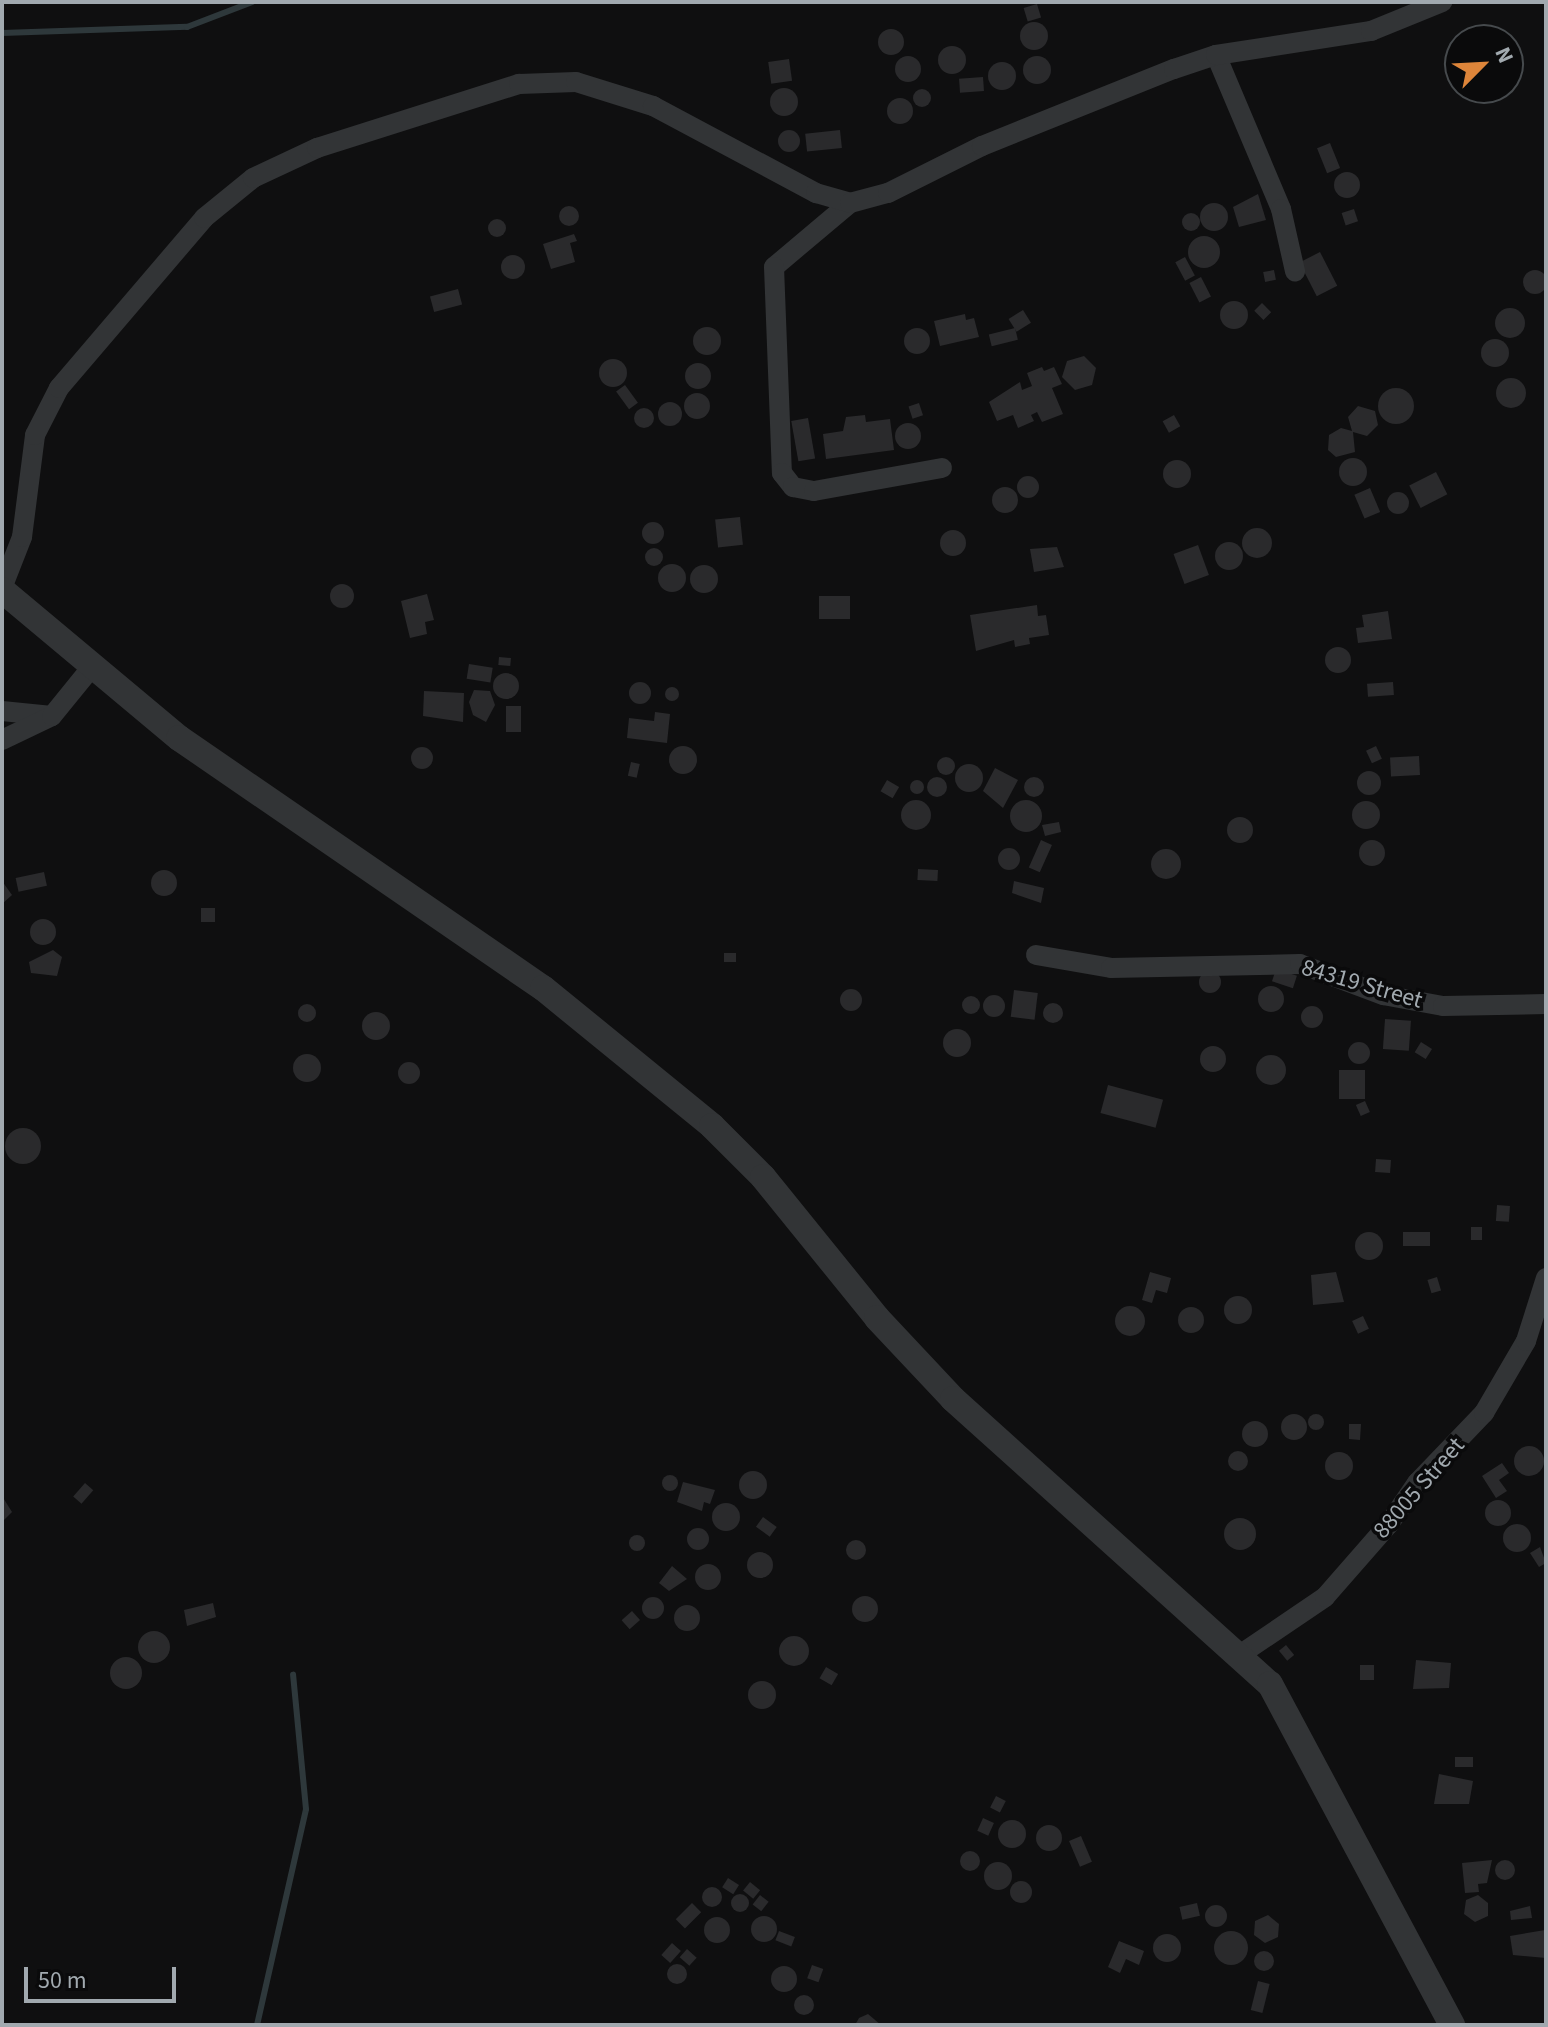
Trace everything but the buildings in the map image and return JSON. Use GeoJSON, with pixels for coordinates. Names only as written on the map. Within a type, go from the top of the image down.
{"type":"FeatureCollection","features":[{"type":"Feature","properties":{"kind":"street"},"geometry":{"type":"LineString","coordinates":[[942,468],[814,491],[793,487],[782,473],[774,267],[850,203],[888,193],[982,146],[1216,55],[1371,31],[1442,2]]}},
{"type":"Feature","properties":{"kind":"street"},"geometry":{"type":"LineString","coordinates":[[1216,55],[1281,209],[1295,271]]}},
{"type":"Feature","properties":{"kind":"street"},"geometry":{"type":"LineString","coordinates":[[850,203],[816,193],[653,106],[576,82],[546,80],[496,90],[358,132],[277,164],[204,218],[59,388],[35,435],[22,537],[2,589],[91,668],[255,795],[543,988],[712,1126],[763,1177],[877,1318],[944,1389],[1270,1684],[1452,2025]]}},
{"type":"Feature","properties":{"kind":"street"},"geometry":{"type":"LineString","coordinates":[[2,740],[52,716],[91,668]]}},
{"type":"Feature","properties":{"kind":"street"},"geometry":{"type":"LineString","coordinates":[[2,711],[52,716]]}},
{"type":"Feature","properties":{"kind":"street","name":"84319 Street"},"geometry":{"type":"LineString","coordinates":[[1036,955],[1111,968],[1300,964],[1383,995],[1443,1006],[1546,1004]]}},
{"type":"Feature","properties":{"kind":"street","name":"88005 Street"},"geometry":{"type":"LineString","coordinates":[[1238,1656],[1325,1597],[1389,1524],[1417,1483],[1484,1413],[1516,1363],[1546,1278]]}},
{"type":"Feature","properties":{"kind":"waterway"},"geometry":{"type":"LineString","coordinates":[[2,33],[187,27],[252,2]]}},
{"type":"Feature","properties":{"kind":"waterway"},"geometry":{"type":"LineString","coordinates":[[257,2025],[306,1809],[293,1675]]}}]}
